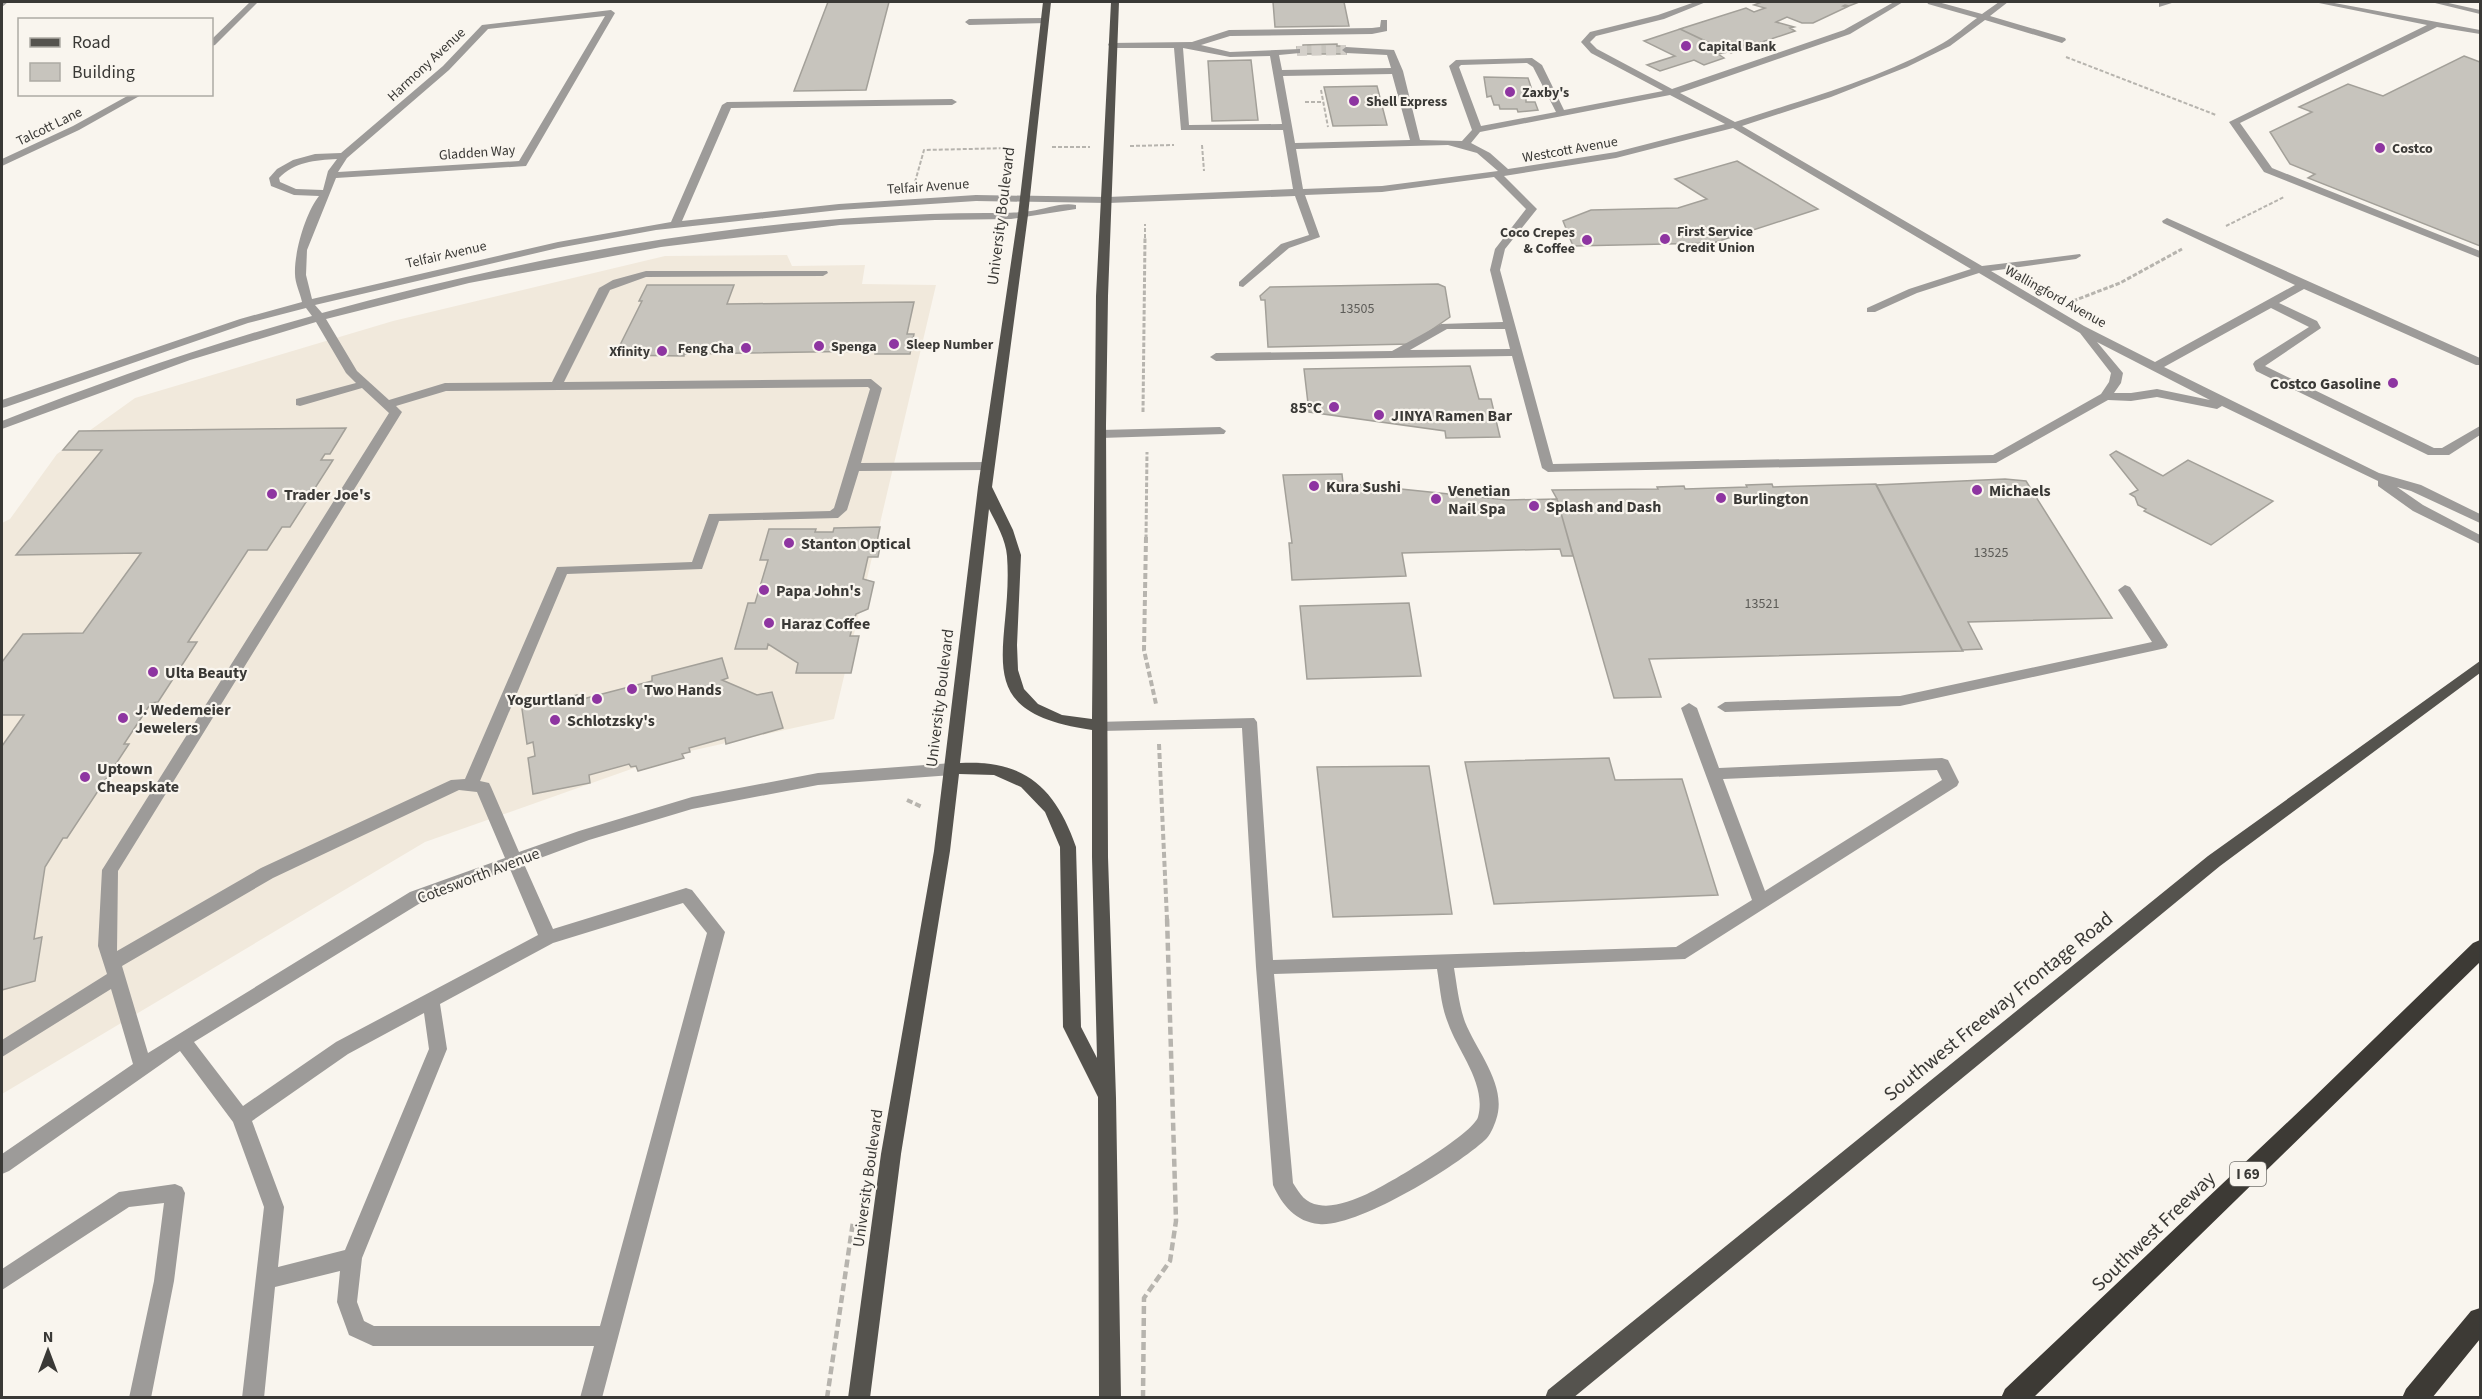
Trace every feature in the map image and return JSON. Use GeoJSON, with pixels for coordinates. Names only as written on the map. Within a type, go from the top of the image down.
{"type":"FeatureCollection","features":[{"type":"Feature","properties":{"kind":"highway","name":"Southwest Freeway"},"geometry":{"type":"LineString","coordinates":[[2014,1398],[2481,949]]}},
{"type":"Feature","properties":{"kind":"highway"},"geometry":{"type":"LineString","coordinates":[[2415,1398],[2481,1320]]}},
{"type":"Feature","properties":{"kind":"main road","name":"University Boulevard"},"geometry":{"type":"LineString","coordinates":[[859,1398],[891,1154],[937,886],[985,487],[1023,215],[1047,2]]}},
{"type":"Feature","properties":{"kind":"main road"},"geometry":{"type":"LineString","coordinates":[[1110,1398],[1107,1098],[1101,857],[1101,434],[1102,296],[1108,201],[1114,2]]}},
{"type":"Feature","properties":{"kind":"main road"},"geometry":{"type":"LineString","coordinates":[[985,487],[1014,552],[1008,660],[1011,680],[1021,697],[1037,711],[1078,725],[1101,726]]}},
{"type":"Feature","properties":{"kind":"main road","name":"Southwest Freeway Frontage Road"},"geometry":{"type":"LineString","coordinates":[[1556,1398],[2214,861],[2481,666]]}},
{"type":"Feature","properties":{"kind":"main road"},"geometry":{"type":"LineString","coordinates":[[952,769],[986,767],[1013,774],[1040,794],[1059,819],[1068,847],[1072,1027],[1107,1098]]}},
{"type":"Feature","properties":{"kind":"street"},"geometry":{"type":"LineString","coordinates":[[213,42],[254,2]]}},
{"type":"Feature","properties":{"kind":"street","name":"Wallingford Avenue"},"geometry":{"type":"LineString","coordinates":[[1702,2],[1593,34],[1586,42],[1594,51],[1734,125],[2080,328],[2373,476],[2418,508],[2481,540]]}},
{"type":"Feature","properties":{"kind":"street"},"geometry":{"type":"LineString","coordinates":[[1465,144],[1477,130],[1672,92],[1847,32],[1899,2]]}},
{"type":"Feature","properties":{"kind":"street"},"geometry":{"type":"LineString","coordinates":[[1931,2],[2062,40]]}},
{"type":"Feature","properties":{"kind":"street","name":"Westcott Avenue"},"geometry":{"type":"LineString","coordinates":[[1108,201],[1382,189],[1502,174],[1616,155],[1734,125],[1828,95],[1904,65],[1947,44],[2004,2]]}},
{"type":"Feature","properties":{"kind":"street"},"geometry":{"type":"LineString","coordinates":[[2318,2],[2481,32]]}},
{"type":"Feature","properties":{"kind":"street"},"geometry":{"type":"LineString","coordinates":[[2435,2],[2481,12]]}},
{"type":"Feature","properties":{"kind":"street","name":"Harmony Avenue"},"geometry":{"type":"LineString","coordinates":[[388,404],[352,373],[320,318],[308,303],[300,275],[302,250],[319,203],[327,193],[332,175],[344,156],[446,68],[485,27],[611,13]]}},
{"type":"Feature","properties":{"kind":"street","name":"Gladden Way"},"geometry":{"type":"LineString","coordinates":[[332,175],[522,164],[611,13]]}},
{"type":"Feature","properties":{"kind":"street"},"geometry":{"type":"LineString","coordinates":[[969,22],[1044,21]]}},
{"type":"Feature","properties":{"kind":"street"},"geometry":{"type":"LineString","coordinates":[[1112,45],[1193,45],[1229,33],[1372,32],[1384,28],[1384,22]]}},
{"type":"Feature","properties":{"kind":"street"},"geometry":{"type":"LineString","coordinates":[[2438,24],[2234,122],[2268,170],[2481,255]]}},
{"type":"Feature","properties":{"kind":"street"},"geometry":{"type":"LineString","coordinates":[[1178,45],[1184,128],[1287,127]]}},
{"type":"Feature","properties":{"kind":"street"},"geometry":{"type":"LineString","coordinates":[[1193,45],[1205,52],[1223,54],[1297,51]]}},
{"type":"Feature","properties":{"kind":"street"},"geometry":{"type":"LineString","coordinates":[[1346,50],[1387,50],[1395,60],[1416,143]]}},
{"type":"Feature","properties":{"kind":"street"},"geometry":{"type":"LineString","coordinates":[[1243,284],[1286,246],[1314,237],[1299,193],[1274,52]]}},
{"type":"Feature","properties":{"kind":"street"},"geometry":{"type":"LineString","coordinates":[[1477,130],[1454,66],[1459,62],[1529,60],[1537,65],[1562,115]]}},
{"type":"Feature","properties":{"kind":"street"},"geometry":{"type":"LineString","coordinates":[[1278,73],[1398,71]]}},
{"type":"Feature","properties":{"kind":"street","name":"Talcott Lane"},"geometry":{"type":"LineString","coordinates":[[2,163],[76,128],[135,96]]}},
{"type":"Feature","properties":{"kind":"street"},"geometry":{"type":"LineString","coordinates":[[675,225],[727,105],[952,102]]}},
{"type":"Feature","properties":{"kind":"street"},"geometry":{"type":"LineString","coordinates":[[1291,146],[1465,144],[1482,150],[1532,209],[1500,249],[1495,270],[1548,468],[1996,459],[2106,396],[2118,378],[2117,373],[2080,328]]}},
{"type":"Feature","properties":{"kind":"street"},"geometry":{"type":"LineString","coordinates":[[327,193],[294,192],[275,184],[274,178],[288,165],[302,160],[344,156]]}},
{"type":"Feature","properties":{"kind":"street","name":"Telfair Avenue"},"geometry":{"type":"LineString","coordinates":[[2,404],[212,331],[308,303],[470,263],[675,225],[839,207],[976,198],[1108,201]]}},
{"type":"Feature","properties":{"kind":"street","name":"Telfair Avenue"},"geometry":{"type":"LineString","coordinates":[[2,425],[145,372],[320,318],[554,262],[671,242],[838,223],[924,216],[1023,215],[1108,201]]}},
{"type":"Feature","properties":{"kind":"street"},"geometry":{"type":"LineString","coordinates":[[2167,221],[2304,285],[2481,362]]}},
{"type":"Feature","properties":{"kind":"street"},"geometry":{"type":"LineString","coordinates":[[1871,310],[1913,291],[1978,270],[2076,256]]}},
{"type":"Feature","properties":{"kind":"street"},"geometry":{"type":"LineString","coordinates":[[557,385],[605,288],[617,282],[646,274],[823,273]]}},
{"type":"Feature","properties":{"kind":"street"},"geometry":{"type":"LineString","coordinates":[[2155,367],[2304,285]]}},
{"type":"Feature","properties":{"kind":"street"},"geometry":{"type":"LineString","coordinates":[[2270,303],[2313,323],[2315,328],[2259,364],[2260,368],[2432,452],[2445,452],[2481,430]]}},
{"type":"Feature","properties":{"kind":"street"},"geometry":{"type":"LineString","coordinates":[[1394,354],[1444,326],[1510,325]]}},
{"type":"Feature","properties":{"kind":"street"},"geometry":{"type":"LineString","coordinates":[[1216,357],[1517,352]]}},
{"type":"Feature","properties":{"kind":"street"},"geometry":{"type":"LineString","coordinates":[[143,1066],[106,945],[110,870],[396,412],[388,404],[445,387],[871,383],[876,388],[840,510],[833,515],[714,517],[697,566],[562,570],[470,785]]}},
{"type":"Feature","properties":{"kind":"street"},"geometry":{"type":"LineString","coordinates":[[300,402],[365,384]]}},
{"type":"Feature","properties":{"kind":"street"},"geometry":{"type":"LineString","coordinates":[[2106,396],[2131,397],[2157,393],[2235,408]]}},
{"type":"Feature","properties":{"kind":"street"},"geometry":{"type":"LineString","coordinates":[[1101,434],[1220,431]]}},
{"type":"Feature","properties":{"kind":"street"},"geometry":{"type":"LineString","coordinates":[[854,467],[988,466]]}},
{"type":"Feature","properties":{"kind":"street","name":"Wallingford Avenue"},"geometry":{"type":"LineString","coordinates":[[2373,476],[2416,488],[2481,519]]}},
{"type":"Feature","properties":{"kind":"street"},"geometry":{"type":"LineString","coordinates":[[1725,707],[1900,701],[2161,645],[2125,590]]}},
{"type":"Feature","properties":{"kind":"street"},"geometry":{"type":"LineString","coordinates":[[1689,708],[1761,902]]}},
{"type":"Feature","properties":{"kind":"street"},"geometry":{"type":"LineString","coordinates":[[1101,726],[1249,722],[1265,967],[1283,1185],[1288,1201],[1307,1213],[1326,1216],[1349,1212],[1370,1204],[1480,1132],[1489,1120],[1490,1098],[1456,1022],[1444,962]]}},
{"type":"Feature","properties":{"kind":"street"},"geometry":{"type":"LineString","coordinates":[[1265,967],[1679,954],[1951,782],[1942,764],[1713,774]]}},
{"type":"Feature","properties":{"kind":"street","name":"Cotesworth Avenue"},"geometry":{"type":"LineString","coordinates":[[2,1165],[182,1040],[416,897],[596,832],[692,803],[737,793],[864,774],[952,769]]}},
{"type":"Feature","properties":{"kind":"street"},"geometry":{"type":"LineString","coordinates":[[2,1049],[114,970],[267,873],[457,784],[483,787],[548,938]]}},
{"type":"Feature","properties":{"kind":"street"},"geometry":{"type":"LineString","coordinates":[[241,1118],[342,1048],[548,938],[686,895],[716,932],[591,1398]]}},
{"type":"Feature","properties":{"kind":"street"},"geometry":{"type":"LineString","coordinates":[[430,1001],[438,1049],[352,1258],[347,1302],[356,1328],[373,1336],[607,1336]]}},
{"type":"Feature","properties":{"kind":"street"},"geometry":{"type":"LineString","coordinates":[[182,1040],[241,1118],[274,1207],[254,1398]]}},
{"type":"Feature","properties":{"kind":"street"},"geometry":{"type":"LineString","coordinates":[[2,1280],[126,1198],[175,1192],[164,1281],[140,1398]]}},
{"type":"Feature","properties":{"kind":"street"},"geometry":{"type":"LineString","coordinates":[[266,1280],[352,1258]]}},
{"type":"Feature","properties":{"kind":"path"},"geometry":{"type":"LineString","coordinates":[[2063,56],[2234,122]]}},
{"type":"Feature","properties":{"kind":"path"},"geometry":{"type":"LineString","coordinates":[[1318,72],[1331,145]]}},
{"type":"Feature","properties":{"kind":"path"},"geometry":{"type":"LineString","coordinates":[[1202,144],[1204,171]]}},
{"type":"Feature","properties":{"kind":"path"},"geometry":{"type":"LineString","coordinates":[[915,184],[924,150],[1179,145]]}},
{"type":"Feature","properties":{"kind":"path"},"geometry":{"type":"LineString","coordinates":[[1143,414],[1145,224]]}},
{"type":"Feature","properties":{"kind":"path"},"geometry":{"type":"LineString","coordinates":[[1148,455],[1143,560],[1144,650],[1156,700]]}},
{"type":"Feature","properties":{"kind":"path"},"geometry":{"type":"LineString","coordinates":[[1143,1398],[1144,1298],[1170,1261],[1176,1221],[1159,750]]}},
{"type":"Feature","properties":{"kind":"shaded area"},"geometry":{"type":"Polygon","coordinates":[[[787,255],[792,266],[865,265],[862,284],[936,285],[834,719],[668,756],[425,842],[2,1094],[2,523],[10,519],[57,454],[135,398],[393,321],[665,256],[787,255]]]}},
{"type":"Feature","properties":{"kind":"building"},"geometry":{"type":"Polygon","coordinates":[[[828,2],[889,2],[866,90],[794,91],[828,2]]]}},
{"type":"Feature","properties":{"kind":"building"},"geometry":{"type":"Polygon","coordinates":[[[1273,2],[1344,2],[1349,26],[1275,27],[1273,2]]]}},
{"type":"Feature","properties":{"kind":"building"},"geometry":{"type":"Polygon","coordinates":[[[1762,2],[1859,2],[1849,6],[1845,5],[1843,6],[1847,7],[1813,23],[1802,23],[1787,17],[1776,22],[1794,27],[1790,28],[1795,31],[1750,46],[1743,45],[1747,47],[1731,53],[1680,29],[1746,8],[1754,12],[1765,8],[1754,5],[1762,2]]]}},
{"type":"Feature","properties":{"kind":"building","name":"Capital Bank"},"geometry":{"type":"Polygon","coordinates":[[[1680,29],[1728,52],[1718,54],[1724,58],[1704,65],[1694,60],[1660,71],[1647,65],[1675,56],[1644,41],[1680,29]]]}},
{"type":"Feature","properties":{"kind":"building"},"geometry":{"type":"Polygon","coordinates":[[[1337,44],[1337,46],[1345,46],[1346,54],[1298,54],[1297,47],[1303,47],[1303,45],[1337,44]]]}},
{"type":"Feature","properties":{"kind":"building","name":"Costco"},"geometry":{"type":"Polygon","coordinates":[[[2464,56],[2480,62],[2480,246],[2308,178],[2315,174],[2290,164],[2270,132],[2312,112],[2299,107],[2348,84],[2383,96],[2464,56]]]}},
{"type":"Feature","properties":{"kind":"building"},"geometry":{"type":"Polygon","coordinates":[[[1251,60],[1258,120],[1212,121],[1208,61],[1251,60]]]}},
{"type":"Feature","properties":{"kind":"building","name":"Zaxby's"},"geometry":{"type":"Polygon","coordinates":[[[1484,77],[1528,78],[1531,87],[1525,87],[1532,89],[1535,96],[1526,98],[1526,102],[1535,102],[1538,110],[1518,112],[1517,109],[1500,109],[1499,105],[1494,105],[1491,96],[1487,97],[1484,77]]]}},
{"type":"Feature","properties":{"kind":"building"},"geometry":{"type":"Polygon","coordinates":[[[1377,86],[1387,125],[1333,126],[1324,87],[1377,86]]]}},
{"type":"Feature","properties":{"kind":"building"},"geometry":{"type":"Polygon","coordinates":[[[1737,161],[1818,209],[1713,243],[1573,246],[1563,221],[1591,210],[1678,208],[1707,199],[1675,179],[1737,161]]]}},
{"type":"Feature","properties":{"kind":"building"},"geometry":{"type":"Polygon","coordinates":[[[1438,284],[1445,287],[1450,317],[1411,344],[1268,347],[1265,300],[1261,300],[1260,296],[1270,287],[1438,284]]]}},
{"type":"Feature","properties":{"kind":"building"},"geometry":{"type":"Polygon","coordinates":[[[647,285],[734,285],[727,304],[914,302],[907,334],[914,334],[910,354],[875,354],[875,351],[684,354],[684,356],[615,355],[642,301],[639,301],[647,285]]]}},
{"type":"Feature","properties":{"kind":"building"},"geometry":{"type":"Polygon","coordinates":[[[1470,366],[1479,399],[1491,399],[1500,437],[1446,438],[1445,431],[1309,412],[1304,369],[1470,366]]]}},
{"type":"Feature","properties":{"kind":"building"},"geometry":{"type":"Polygon","coordinates":[[[346,428],[330,454],[325,454],[321,460],[333,460],[290,527],[282,527],[267,550],[248,550],[188,642],[197,642],[158,702],[151,703],[124,744],[129,744],[67,838],[63,838],[45,867],[34,939],[42,937],[35,981],[2,990],[2,746],[24,715],[2,715],[2,662],[23,634],[83,633],[141,553],[16,555],[102,450],[63,450],[79,431],[346,428]]]}},
{"type":"Feature","properties":{"kind":"building"},"geometry":{"type":"Polygon","coordinates":[[[2116,451],[2163,476],[2188,460],[2273,501],[2211,545],[2144,511],[2146,509],[2138,505],[2135,497],[2130,494],[2138,490],[2110,455],[2116,451]]]}},
{"type":"Feature","properties":{"kind":"building"},"geometry":{"type":"Polygon","coordinates":[[[1342,474],[1343,483],[1507,500],[1557,499],[1573,556],[1562,556],[1560,549],[1402,553],[1406,576],[1292,580],[1289,543],[1292,543],[1283,475],[1342,474]]]}},
{"type":"Feature","properties":{"kind":"building"},"geometry":{"type":"Polygon","coordinates":[[[2005,479],[2026,481],[2112,618],[1968,622],[1982,649],[1962,650],[1876,485],[2005,479]]]}},
{"type":"Feature","properties":{"kind":"building"},"geometry":{"type":"Polygon","coordinates":[[[1772,484],[1773,487],[1876,484],[1963,651],[1649,659],[1661,697],[1614,698],[1557,499],[1552,490],[1658,489],[1657,487],[1684,486],[1685,489],[1772,484]]]}},
{"type":"Feature","properties":{"kind":"building"},"geometry":{"type":"Polygon","coordinates":[[[880,527],[877,542],[881,542],[878,557],[868,557],[863,579],[874,582],[868,609],[856,614],[850,636],[859,636],[851,673],[796,673],[798,663],[768,644],[767,649],[735,649],[748,603],[755,603],[768,560],[760,560],[769,529],[816,529],[815,532],[833,532],[834,528],[880,527]]]}},
{"type":"Feature","properties":{"kind":"building"},"geometry":{"type":"Polygon","coordinates":[[[1409,603],[1421,676],[1307,679],[1300,606],[1409,603]]]}},
{"type":"Feature","properties":{"kind":"building"},"geometry":{"type":"Polygon","coordinates":[[[722,658],[728,678],[722,680],[757,695],[772,692],[783,728],[726,744],[725,738],[689,748],[690,752],[682,754],[684,758],[638,771],[636,766],[631,767],[629,764],[589,775],[590,783],[533,794],[528,758],[535,756],[533,742],[527,744],[522,709],[577,695],[579,700],[652,681],[652,676],[722,658]]]}},
{"type":"Feature","properties":{"kind":"building"},"geometry":{"type":"Polygon","coordinates":[[[1609,758],[1615,780],[1682,779],[1718,895],[1494,904],[1465,762],[1609,758]]]}},
{"type":"Feature","properties":{"kind":"building"},"geometry":{"type":"Polygon","coordinates":[[[1429,766],[1452,914],[1333,917],[1317,767],[1429,766]]]}},
{"type":"Feature","properties":{"kind":"tunnel"},"geometry":{"type":"LineString","coordinates":[[1297,51],[1346,50]]}},
{"type":"Feature","properties":{"kind":"place","name":"Capital Bank"},"geometry":{"type":"Point","coordinates":[1686,46]}},
{"type":"Feature","properties":{"kind":"place","name":"Zaxby's"},"geometry":{"type":"Point","coordinates":[1510,92]}},
{"type":"Feature","properties":{"kind":"place","name":"Shell Express"},"geometry":{"type":"Point","coordinates":[1354,101]}},
{"type":"Feature","properties":{"kind":"place","name":"Costco"},"geometry":{"type":"Point","coordinates":[2380,148]}},
{"type":"Feature","properties":{"kind":"place","name":"First Service Credit Union"},"geometry":{"type":"Point","coordinates":[1665,239]}},
{"type":"Feature","properties":{"kind":"place","name":"Coco Crepes & Coffee"},"geometry":{"type":"Point","coordinates":[1587,240]}},
{"type":"Feature","properties":{"kind":"place","name":"Sleep Number"},"geometry":{"type":"Point","coordinates":[894,344]}},
{"type":"Feature","properties":{"kind":"place","name":"Spenga"},"geometry":{"type":"Point","coordinates":[819,346]}},
{"type":"Feature","properties":{"kind":"place","name":"Feng Cha"},"geometry":{"type":"Point","coordinates":[746,348]}},
{"type":"Feature","properties":{"kind":"place","name":"Xfinity"},"geometry":{"type":"Point","coordinates":[662,351]}},
{"type":"Feature","properties":{"kind":"place","name":"Costco Gasoline"},"geometry":{"type":"Point","coordinates":[2393,383]}},
{"type":"Feature","properties":{"kind":"place","name":"85°C"},"geometry":{"type":"Point","coordinates":[1334,407]}},
{"type":"Feature","properties":{"kind":"place","name":"JINYA Ramen Bar"},"geometry":{"type":"Point","coordinates":[1379,415]}},
{"type":"Feature","properties":{"kind":"place","name":"Kura Sushi"},"geometry":{"type":"Point","coordinates":[1314,486]}},
{"type":"Feature","properties":{"kind":"place","name":"Michaels"},"geometry":{"type":"Point","coordinates":[1977,490]}},
{"type":"Feature","properties":{"kind":"place","name":"Trader Joe's"},"geometry":{"type":"Point","coordinates":[272,494]}},
{"type":"Feature","properties":{"kind":"place","name":"Burlington"},"geometry":{"type":"Point","coordinates":[1721,498]}},
{"type":"Feature","properties":{"kind":"place","name":"Venetian Nail Spa"},"geometry":{"type":"Point","coordinates":[1436,499]}},
{"type":"Feature","properties":{"kind":"place","name":"Splash and Dash"},"geometry":{"type":"Point","coordinates":[1534,506]}},
{"type":"Feature","properties":{"kind":"place","name":"Stanton Optical"},"geometry":{"type":"Point","coordinates":[789,543]}},
{"type":"Feature","properties":{"kind":"place","name":"Papa John's"},"geometry":{"type":"Point","coordinates":[764,590]}},
{"type":"Feature","properties":{"kind":"place","name":"Haraz Coffee"},"geometry":{"type":"Point","coordinates":[769,623]}},
{"type":"Feature","properties":{"kind":"place","name":"Ulta Beauty"},"geometry":{"type":"Point","coordinates":[153,672]}},
{"type":"Feature","properties":{"kind":"place","name":"Two Hands"},"geometry":{"type":"Point","coordinates":[632,689]}},
{"type":"Feature","properties":{"kind":"place","name":"Yogurtland"},"geometry":{"type":"Point","coordinates":[597,699]}},
{"type":"Feature","properties":{"kind":"place","name":"J. Wedemeier Jewelers"},"geometry":{"type":"Point","coordinates":[123,718]}},
{"type":"Feature","properties":{"kind":"place","name":"Schlotzsky's"},"geometry":{"type":"Point","coordinates":[555,720]}},
{"type":"Feature","properties":{"kind":"place","name":"Uptown Cheapskate"},"geometry":{"type":"Point","coordinates":[85,777]}}]}
